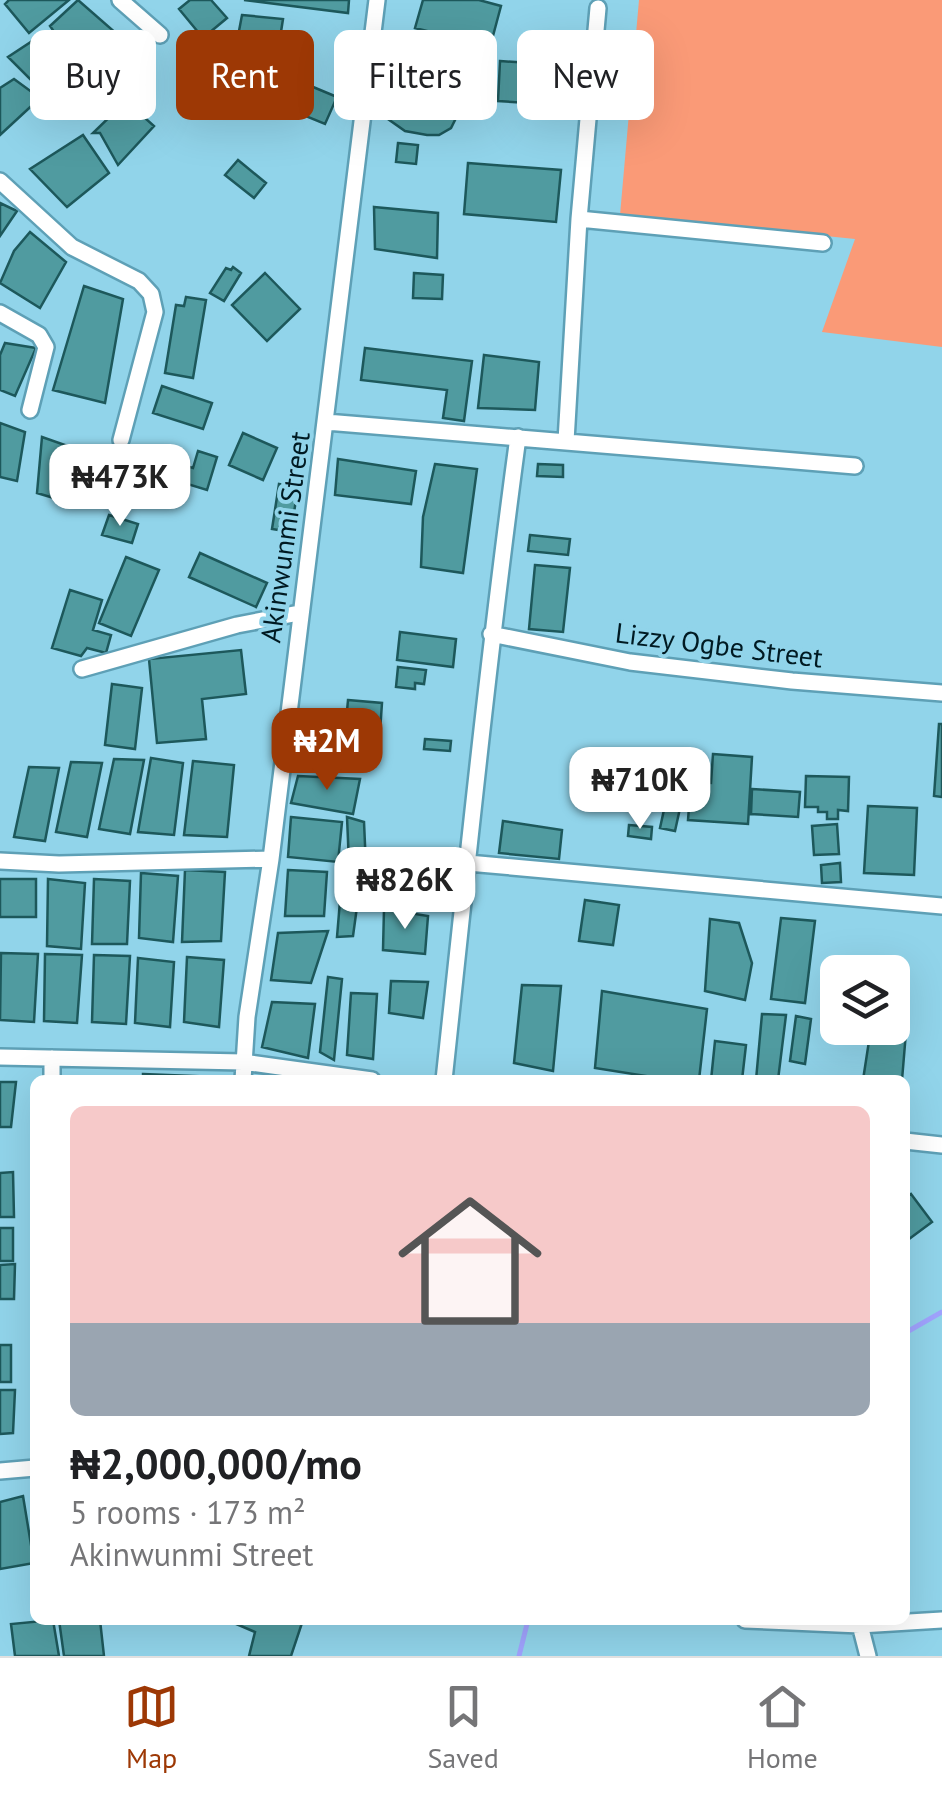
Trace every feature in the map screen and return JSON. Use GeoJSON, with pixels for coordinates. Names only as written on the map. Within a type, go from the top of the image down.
{"type":"FeatureCollection","features":[{"type":"Feature","properties":{"kind":"street"},"geometry":{"type":"LineString","coordinates":[[120,0],[160,36]]}},
{"type":"Feature","properties":{"kind":"street","name":"Akinwunmi Street"},"geometry":{"type":"LineString","coordinates":[[244,1075],[377,0]]}},
{"type":"Feature","properties":{"kind":"street"},"geometry":{"type":"LineString","coordinates":[[566,442],[579,218],[598,8]]}},
{"type":"Feature","properties":{"kind":"street"},"geometry":{"type":"LineString","coordinates":[[0,181],[72,247],[139,282],[151,294],[155,312],[121,440]]}},
{"type":"Feature","properties":{"kind":"street"},"geometry":{"type":"LineString","coordinates":[[579,218],[823,243]]}},
{"type":"Feature","properties":{"kind":"street"},"geometry":{"type":"LineString","coordinates":[[0,312],[39,334],[46,348],[30,410]]}},
{"type":"Feature","properties":{"kind":"street"},"geometry":{"type":"LineString","coordinates":[[326,422],[855,466]]}},
{"type":"Feature","properties":{"kind":"street"},"geometry":{"type":"LineString","coordinates":[[445,1075],[491,634],[518,438]]}},
{"type":"Feature","properties":{"kind":"street"},"geometry":{"type":"LineString","coordinates":[[82,669],[237,625],[299,613]]}},
{"type":"Feature","properties":{"kind":"street","name":"Lizzy Ogbe Street"},"geometry":{"type":"LineString","coordinates":[[491,634],[630,662],[792,681],[942,692]]}},
{"type":"Feature","properties":{"kind":"street"},"geometry":{"type":"LineString","coordinates":[[0,861],[60,864],[271,859]]}},
{"type":"Feature","properties":{"kind":"street"},"geometry":{"type":"LineString","coordinates":[[468,864],[942,906]]}},
{"type":"Feature","properties":{"kind":"street"},"geometry":{"type":"LineString","coordinates":[[0,1057],[243,1062],[336,1075]]}},
{"type":"Feature","properties":{"kind":"street"},"geometry":{"type":"LineString","coordinates":[[52,1058],[52,1075]]}},
{"type":"Feature","properties":{"kind":"street"},"geometry":{"type":"LineString","coordinates":[[910,1141],[942,1144]]}},
{"type":"Feature","properties":{"kind":"street"},"geometry":{"type":"LineString","coordinates":[[0,1471],[30,1468]]}},
{"type":"Feature","properties":{"kind":"street"},"geometry":{"type":"LineString","coordinates":[[910,1622],[942,1620]]}},
{"type":"Feature","properties":{"kind":"street"},"geometry":{"type":"LineString","coordinates":[[860,1625],[868,1656]]}},
{"type":"Feature","properties":{"kind":"shaded area"},"geometry":{"type":"Polygon","coordinates":[[[639,0],[942,0],[942,347],[822,332],[855,239],[620,215],[628,120],[654,120],[654,30],[636,30],[639,0]]]}},
{"type":"Feature","properties":{"kind":"building"},"geometry":{"type":"Polygon","coordinates":[[[9,0],[69,0],[29,33],[5,4],[9,0]]]}},
{"type":"Feature","properties":{"kind":"building"},"geometry":{"type":"Polygon","coordinates":[[[78,0],[112,30],[53,30],[50,26],[78,0]]]}},
{"type":"Feature","properties":{"kind":"building"},"geometry":{"type":"Polygon","coordinates":[[[190,0],[211,0],[227,18],[213,30],[196,30],[179,9],[190,0]]]}},
{"type":"Feature","properties":{"kind":"building"},"geometry":{"type":"Polygon","coordinates":[[[244,0],[349,0],[348,13],[244,0]]]}},
{"type":"Feature","properties":{"kind":"building"},"geometry":{"type":"Polygon","coordinates":[[[423,0],[479,0],[501,6],[495,30],[415,28],[423,0]]]}},
{"type":"Feature","properties":{"kind":"building"},"geometry":{"type":"Polygon","coordinates":[[[242,15],[283,19],[281,30],[239,30],[242,15]]]}},
{"type":"Feature","properties":{"kind":"building"},"geometry":{"type":"Polygon","coordinates":[[[30,43],[30,79],[8,57],[30,43]]]}},
{"type":"Feature","properties":{"kind":"building"},"geometry":{"type":"Polygon","coordinates":[[[500,61],[517,62],[517,102],[498,101],[500,61]]]}},
{"type":"Feature","properties":{"kind":"building"},"geometry":{"type":"Polygon","coordinates":[[[14,79],[30,91],[30,107],[0,135],[0,88],[14,79]]]}},
{"type":"Feature","properties":{"kind":"building"},"geometry":{"type":"Polygon","coordinates":[[[314,87],[334,96],[325,124],[314,119],[314,87]]]}},
{"type":"Feature","properties":{"kind":"building"},"geometry":{"type":"Polygon","coordinates":[[[106,120],[147,120],[154,126],[118,165],[100,133],[93,133],[106,120]]]}},
{"type":"Feature","properties":{"kind":"building"},"geometry":{"type":"Polygon","coordinates":[[[389,120],[455,120],[451,128],[439,135],[405,131],[389,120]]]}},
{"type":"Feature","properties":{"kind":"building"},"geometry":{"type":"Polygon","coordinates":[[[83,135],[109,173],[67,207],[30,169],[83,135]]]}},
{"type":"Feature","properties":{"kind":"building"},"geometry":{"type":"Polygon","coordinates":[[[398,143],[418,145],[416,164],[396,162],[398,143]]]}},
{"type":"Feature","properties":{"kind":"building"},"geometry":{"type":"Polygon","coordinates":[[[238,160],[266,183],[254,198],[225,175],[238,160]]]}},
{"type":"Feature","properties":{"kind":"building"},"geometry":{"type":"Polygon","coordinates":[[[468,163],[561,170],[556,222],[464,214],[468,163]]]}},
{"type":"Feature","properties":{"kind":"building"},"geometry":{"type":"Polygon","coordinates":[[[0,203],[17,211],[0,236],[0,203]]]}},
{"type":"Feature","properties":{"kind":"building"},"geometry":{"type":"Polygon","coordinates":[[[374,207],[438,213],[437,258],[375,249],[374,207]]]}},
{"type":"Feature","properties":{"kind":"building"},"geometry":{"type":"Polygon","coordinates":[[[30,232],[66,262],[40,308],[0,283],[14,251],[30,232]]]}},
{"type":"Feature","properties":{"kind":"building"},"geometry":{"type":"Polygon","coordinates":[[[233,267],[241,273],[224,301],[210,293],[226,268],[233,267]]]}},
{"type":"Feature","properties":{"kind":"building"},"geometry":{"type":"Polygon","coordinates":[[[265,273],[300,309],[267,341],[232,305],[265,273]]]}},
{"type":"Feature","properties":{"kind":"building"},"geometry":{"type":"Polygon","coordinates":[[[414,273],[443,275],[442,299],[413,298],[414,273]]]}},
{"type":"Feature","properties":{"kind":"building"},"geometry":{"type":"Polygon","coordinates":[[[84,286],[123,299],[105,403],[53,390],[84,286]]]}},
{"type":"Feature","properties":{"kind":"building"},"geometry":{"type":"Polygon","coordinates":[[[186,297],[206,300],[193,378],[165,373],[176,305],[184,306],[186,297]]]}},
{"type":"Feature","properties":{"kind":"building"},"geometry":{"type":"Polygon","coordinates":[[[5,343],[36,348],[15,396],[0,390],[0,355],[5,343]]]}},
{"type":"Feature","properties":{"kind":"building"},"geometry":{"type":"Polygon","coordinates":[[[365,348],[472,361],[464,421],[443,418],[447,390],[361,380],[365,348]]]}},
{"type":"Feature","properties":{"kind":"building"},"geometry":{"type":"Polygon","coordinates":[[[484,355],[539,362],[535,410],[478,408],[484,355]]]}},
{"type":"Feature","properties":{"kind":"building"},"geometry":{"type":"Polygon","coordinates":[[[162,386],[212,403],[203,429],[153,413],[162,386]]]}},
{"type":"Feature","properties":{"kind":"building"},"geometry":{"type":"Polygon","coordinates":[[[0,423],[25,432],[17,481],[0,477],[0,423]]]}},
{"type":"Feature","properties":{"kind":"building"},"geometry":{"type":"Polygon","coordinates":[[[243,433],[277,448],[263,480],[229,465],[243,433]]]}},
{"type":"Feature","properties":{"kind":"building"},"geometry":{"type":"Polygon","coordinates":[[[42,437],[85,452],[77,505],[37,493],[42,437]]]}},
{"type":"Feature","properties":{"kind":"building"},"geometry":{"type":"Polygon","coordinates":[[[198,451],[217,457],[207,490],[138,469],[142,453],[193,468],[198,451]]]}},
{"type":"Feature","properties":{"kind":"building"},"geometry":{"type":"Polygon","coordinates":[[[338,459],[416,471],[411,504],[335,495],[338,459]]]}},
{"type":"Feature","properties":{"kind":"building"},"geometry":{"type":"Polygon","coordinates":[[[435,464],[477,469],[463,573],[421,567],[423,517],[435,464]]]}},
{"type":"Feature","properties":{"kind":"building"},"geometry":{"type":"Polygon","coordinates":[[[538,464],[563,465],[563,477],[537,476],[538,464]]]}},
{"type":"Feature","properties":{"kind":"building"},"geometry":{"type":"Polygon","coordinates":[[[279,484],[298,487],[291,532],[272,529],[279,484]]]}},
{"type":"Feature","properties":{"kind":"building"},"geometry":{"type":"Polygon","coordinates":[[[109,515],[138,524],[132,543],[102,535],[109,515]]]}},
{"type":"Feature","properties":{"kind":"building"},"geometry":{"type":"Polygon","coordinates":[[[530,535],[570,539],[568,555],[528,551],[530,535]]]}},
{"type":"Feature","properties":{"kind":"building"},"geometry":{"type":"Polygon","coordinates":[[[200,553],[267,583],[256,607],[189,577],[200,553]]]}},
{"type":"Feature","properties":{"kind":"building"},"geometry":{"type":"Polygon","coordinates":[[[126,557],[159,570],[131,636],[99,623],[126,557]]]}},
{"type":"Feature","properties":{"kind":"building"},"geometry":{"type":"Polygon","coordinates":[[[535,565],[570,568],[563,632],[529,629],[535,565]]]}},
{"type":"Feature","properties":{"kind":"building"},"geometry":{"type":"Polygon","coordinates":[[[70,590],[102,600],[93,630],[111,635],[106,653],[87,648],[81,656],[52,648],[70,590]]]}},
{"type":"Feature","properties":{"kind":"building"},"geometry":{"type":"Polygon","coordinates":[[[400,632],[456,639],[453,667],[397,660],[400,632]]]}},
{"type":"Feature","properties":{"kind":"building"},"geometry":{"type":"Polygon","coordinates":[[[241,650],[246,694],[202,699],[206,739],[157,743],[149,659],[241,650]]]}},
{"type":"Feature","properties":{"kind":"building"},"geometry":{"type":"Polygon","coordinates":[[[398,667],[426,670],[424,684],[415,683],[415,689],[396,687],[398,667]]]}},
{"type":"Feature","properties":{"kind":"building"},"geometry":{"type":"Polygon","coordinates":[[[112,684],[142,688],[135,749],[105,745],[112,684]]]}},
{"type":"Feature","properties":{"kind":"building"},"geometry":{"type":"Polygon","coordinates":[[[348,700],[382,703],[378,761],[297,756],[300,719],[346,722],[348,700]]]}},
{"type":"Feature","properties":{"kind":"building"},"geometry":{"type":"Polygon","coordinates":[[[942,724],[942,797],[934,796],[942,724]]]}},
{"type":"Feature","properties":{"kind":"building"},"geometry":{"type":"Polygon","coordinates":[[[425,739],[451,741],[450,751],[424,749],[425,739]]]}},
{"type":"Feature","properties":{"kind":"building"},"geometry":{"type":"Polygon","coordinates":[[[713,754],[752,757],[748,824],[688,820],[691,781],[711,783],[713,754]]]}},
{"type":"Feature","properties":{"kind":"building"},"geometry":{"type":"Polygon","coordinates":[[[151,758],[183,763],[174,835],[138,832],[151,758]]]}},
{"type":"Feature","properties":{"kind":"building"},"geometry":{"type":"Polygon","coordinates":[[[114,759],[144,760],[130,834],[99,829],[114,759]]]}},
{"type":"Feature","properties":{"kind":"building"},"geometry":{"type":"Polygon","coordinates":[[[193,761],[234,765],[227,837],[184,835],[193,761]]]}},
{"type":"Feature","properties":{"kind":"building"},"geometry":{"type":"Polygon","coordinates":[[[71,762],[102,763],[87,837],[56,832],[71,762]]]}},
{"type":"Feature","properties":{"kind":"building"},"geometry":{"type":"Polygon","coordinates":[[[29,767],[59,768],[45,841],[14,837],[29,767]]]}},
{"type":"Feature","properties":{"kind":"building"},"geometry":{"type":"Polygon","coordinates":[[[298,776],[360,779],[353,814],[291,803],[298,776]]]}},
{"type":"Feature","properties":{"kind":"building"},"geometry":{"type":"Polygon","coordinates":[[[806,776],[849,777],[848,811],[838,810],[838,819],[827,819],[827,812],[818,812],[818,807],[805,807],[806,776]]]}},
{"type":"Feature","properties":{"kind":"building"},"geometry":{"type":"Polygon","coordinates":[[[669,787],[684,790],[675,831],[660,828],[669,787]]]}},
{"type":"Feature","properties":{"kind":"building"},"geometry":{"type":"Polygon","coordinates":[[[752,789],[800,792],[798,817],[751,814],[752,789]]]}},
{"type":"Feature","properties":{"kind":"building"},"geometry":{"type":"Polygon","coordinates":[[[868,806],[917,808],[914,875],[864,873],[868,806]]]}},
{"type":"Feature","properties":{"kind":"building"},"geometry":{"type":"Polygon","coordinates":[[[291,817],[342,822],[338,862],[288,857],[291,817]]]}},
{"type":"Feature","properties":{"kind":"building"},"geometry":{"type":"Polygon","coordinates":[[[347,817],[364,822],[366,867],[349,864],[347,817]]]}},
{"type":"Feature","properties":{"kind":"building"},"geometry":{"type":"Polygon","coordinates":[[[503,821],[562,830],[559,859],[499,853],[503,821]]]}},
{"type":"Feature","properties":{"kind":"building"},"geometry":{"type":"Polygon","coordinates":[[[837,824],[839,854],[814,855],[812,826],[837,824]]]}},
{"type":"Feature","properties":{"kind":"building"},"geometry":{"type":"Polygon","coordinates":[[[629,825],[652,827],[651,839],[628,836],[629,825]]]}},
{"type":"Feature","properties":{"kind":"building"},"geometry":{"type":"Polygon","coordinates":[[[840,863],[841,882],[822,883],[821,865],[840,863]]]}},
{"type":"Feature","properties":{"kind":"building"},"geometry":{"type":"Polygon","coordinates":[[[185,870],[225,872],[221,941],[182,942],[185,870]]]}},
{"type":"Feature","properties":{"kind":"building"},"geometry":{"type":"Polygon","coordinates":[[[288,870],[327,872],[324,916],[285,916],[288,870]]]}},
{"type":"Feature","properties":{"kind":"building"},"geometry":{"type":"Polygon","coordinates":[[[141,873],[178,876],[173,942],[139,938],[141,873]]]}},
{"type":"Feature","properties":{"kind":"building"},"geometry":{"type":"Polygon","coordinates":[[[342,877],[360,885],[353,936],[337,937],[342,877]]]}},
{"type":"Feature","properties":{"kind":"building"},"geometry":{"type":"Polygon","coordinates":[[[0,879],[36,879],[36,917],[0,917],[0,879]]]}},
{"type":"Feature","properties":{"kind":"building"},"geometry":{"type":"Polygon","coordinates":[[[48,879],[85,883],[81,949],[47,946],[48,879]]]}},
{"type":"Feature","properties":{"kind":"building"},"geometry":{"type":"Polygon","coordinates":[[[94,879],[130,881],[127,944],[92,944],[94,879]]]}},
{"type":"Feature","properties":{"kind":"building"},"geometry":{"type":"Polygon","coordinates":[[[585,900],[619,905],[613,945],[579,941],[585,900]]]}},
{"type":"Feature","properties":{"kind":"building"},"geometry":{"type":"Polygon","coordinates":[[[384,909],[428,916],[425,954],[383,950],[384,909]]]}},
{"type":"Feature","properties":{"kind":"building"},"geometry":{"type":"Polygon","coordinates":[[[781,918],[815,921],[805,1003],[771,999],[781,918]]]}},
{"type":"Feature","properties":{"kind":"building"},"geometry":{"type":"Polygon","coordinates":[[[710,919],[739,923],[752,963],[745,1000],[705,991],[710,919]]]}},
{"type":"Feature","properties":{"kind":"building"},"geometry":{"type":"Polygon","coordinates":[[[328,931],[311,983],[271,980],[278,933],[328,931]]]}},
{"type":"Feature","properties":{"kind":"building"},"geometry":{"type":"Polygon","coordinates":[[[1,953],[38,954],[34,1022],[0,1020],[1,953]]]}},
{"type":"Feature","properties":{"kind":"building"},"geometry":{"type":"Polygon","coordinates":[[[45,954],[82,955],[77,1023],[44,1021],[45,954]]]}},
{"type":"Feature","properties":{"kind":"building"},"geometry":{"type":"Polygon","coordinates":[[[94,955],[130,956],[126,1024],[92,1022],[94,955]]]}},
{"type":"Feature","properties":{"kind":"building"},"geometry":{"type":"Polygon","coordinates":[[[187,957],[224,960],[219,1027],[184,1022],[187,957]]]}},
{"type":"Feature","properties":{"kind":"building"},"geometry":{"type":"Polygon","coordinates":[[[138,958],[174,962],[170,1027],[135,1023],[138,958]]]}},
{"type":"Feature","properties":{"kind":"building"},"geometry":{"type":"Polygon","coordinates":[[[328,977],[342,979],[334,1060],[320,1052],[328,977]]]}},
{"type":"Feature","properties":{"kind":"building"},"geometry":{"type":"Polygon","coordinates":[[[391,981],[428,982],[423,1018],[389,1013],[391,981]]]}},
{"type":"Feature","properties":{"kind":"building"},"geometry":{"type":"Polygon","coordinates":[[[522,985],[561,986],[553,1071],[514,1063],[522,985]]]}},
{"type":"Feature","properties":{"kind":"building"},"geometry":{"type":"Polygon","coordinates":[[[602,991],[707,1009],[700,1075],[639,1075],[595,1068],[602,991]]]}},
{"type":"Feature","properties":{"kind":"building"},"geometry":{"type":"Polygon","coordinates":[[[351,993],[377,994],[373,1059],[347,1055],[351,993]]]}},
{"type":"Feature","properties":{"kind":"building"},"geometry":{"type":"Polygon","coordinates":[[[272,1002],[315,1004],[308,1058],[262,1047],[272,1002]]]}},
{"type":"Feature","properties":{"kind":"building"},"geometry":{"type":"Polygon","coordinates":[[[762,1014],[786,1015],[779,1075],[756,1075],[762,1014]]]}},
{"type":"Feature","properties":{"kind":"building"},"geometry":{"type":"Polygon","coordinates":[[[796,1016],[811,1019],[805,1064],[790,1061],[796,1016]]]}},
{"type":"Feature","properties":{"kind":"building"},"geometry":{"type":"Polygon","coordinates":[[[715,1041],[746,1045],[743,1075],[712,1075],[715,1041]]]}},
{"type":"Feature","properties":{"kind":"building"},"geometry":{"type":"Polygon","coordinates":[[[868,1045],[905,1045],[902,1075],[864,1075],[868,1045]]]}},
{"type":"Feature","properties":{"kind":"building"},"geometry":{"type":"Polygon","coordinates":[[[0,1082],[16,1082],[11,1127],[0,1127],[0,1082]]]}},
{"type":"Feature","properties":{"kind":"building"},"geometry":{"type":"Polygon","coordinates":[[[13,1172],[14,1217],[0,1217],[0,1173],[13,1172]]]}},
{"type":"Feature","properties":{"kind":"building"},"geometry":{"type":"Polygon","coordinates":[[[910,1195],[932,1222],[910,1238],[910,1195]]]}},
{"type":"Feature","properties":{"kind":"building"},"geometry":{"type":"Polygon","coordinates":[[[0,1228],[13,1228],[13,1261],[0,1261],[0,1228]]]}},
{"type":"Feature","properties":{"kind":"building"},"geometry":{"type":"Polygon","coordinates":[[[15,1264],[14,1299],[0,1299],[0,1265],[15,1264]]]}},
{"type":"Feature","properties":{"kind":"building"},"geometry":{"type":"Polygon","coordinates":[[[0,1345],[11,1345],[11,1382],[0,1382],[0,1345]]]}},
{"type":"Feature","properties":{"kind":"building"},"geometry":{"type":"Polygon","coordinates":[[[0,1390],[15,1390],[13,1433],[0,1434],[0,1390]]]}},
{"type":"Feature","properties":{"kind":"building"},"geometry":{"type":"Polygon","coordinates":[[[23,1496],[30,1564],[0,1569],[0,1502],[23,1496]]]}},
{"type":"Feature","properties":{"kind":"building"},"geometry":{"type":"Polygon","coordinates":[[[11,1624],[54,1625],[59,1656],[15,1656],[11,1624]]]}},
{"type":"Feature","properties":{"kind":"building"},"geometry":{"type":"Polygon","coordinates":[[[60,1625],[101,1625],[104,1656],[64,1656],[60,1625]]]}},
{"type":"Feature","properties":{"kind":"building"},"geometry":{"type":"Polygon","coordinates":[[[239,1625],[301,1625],[291,1656],[249,1656],[255,1632],[239,1625]]]}},
{"type":"Feature","properties":{"kind":"waterway"},"geometry":{"type":"LineString","coordinates":[[910,1330],[942,1312]]}},
{"type":"Feature","properties":{"kind":"waterway"},"geometry":{"type":"LineString","coordinates":[[519,1656],[527,1625]]}}]}
